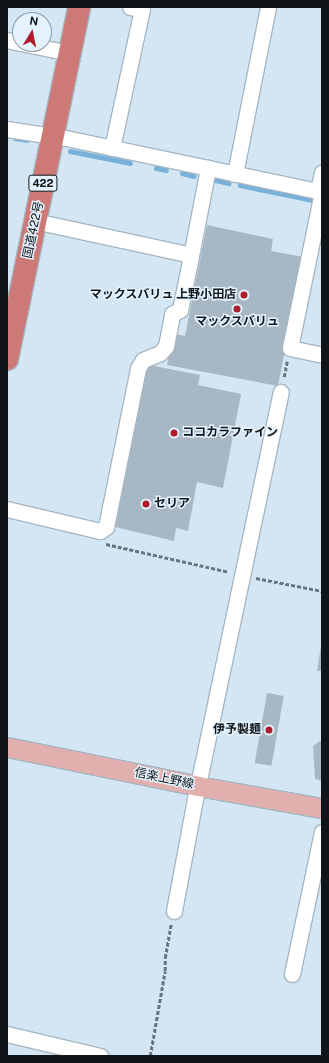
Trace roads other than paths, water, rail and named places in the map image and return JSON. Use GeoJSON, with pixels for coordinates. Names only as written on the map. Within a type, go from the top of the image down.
{"type":"FeatureCollection","features":[{"type":"Feature","properties":{"kind":"highway","name":"国道422号"},"geometry":{"type":"LineString","coordinates":[[7,359],[79,7]]}},
{"type":"Feature","properties":{"kind":"main road","name":"信楽上野線"},"geometry":{"type":"LineString","coordinates":[[7,747],[198,786],[322,808]]}},
{"type":"Feature","properties":{"kind":"street"},"geometry":{"type":"LineString","coordinates":[[112,148],[142,9],[130,7]]}},
{"type":"Feature","properties":{"kind":"street"},"geometry":{"type":"LineString","coordinates":[[235,174],[268,7]]}},
{"type":"Feature","properties":{"kind":"street"},"geometry":{"type":"LineString","coordinates":[[52,49],[70,53]]}},
{"type":"Feature","properties":{"kind":"street"},"geometry":{"type":"LineString","coordinates":[[7,128],[112,148],[321,192]]}},
{"type":"Feature","properties":{"kind":"street"},"geometry":{"type":"LineString","coordinates":[[7,509],[100,531],[106,527],[138,368],[143,360],[160,353],[166,346],[172,314],[180,310],[208,168]]}},
{"type":"Feature","properties":{"kind":"street"},"geometry":{"type":"LineString","coordinates":[[322,172],[321,192],[290,348],[322,355]]}},
{"type":"Feature","properties":{"kind":"street"},"geometry":{"type":"LineString","coordinates":[[35,221],[187,254],[190,261]]}},
{"type":"Feature","properties":{"kind":"street"},"geometry":{"type":"LineString","coordinates":[[174,911],[198,786],[280,392]]}},
{"type":"Feature","properties":{"kind":"street"},"geometry":{"type":"LineString","coordinates":[[292,974],[322,832]]}},
{"type":"Feature","properties":{"kind":"street"},"geometry":{"type":"LineString","coordinates":[[7,1034],[100,1056]]}},
{"type":"Feature","properties":{"kind":"waterway"},"geometry":{"type":"LineString","coordinates":[[15,138],[27,140]]}},
{"type":"Feature","properties":{"kind":"waterway"},"geometry":{"type":"LineString","coordinates":[[70,151],[130,163]]}},
{"type":"Feature","properties":{"kind":"waterway"},"geometry":{"type":"LineString","coordinates":[[156,168],[166,170]]}},
{"type":"Feature","properties":{"kind":"waterway"},"geometry":{"type":"LineString","coordinates":[[182,173],[194,176]]}},
{"type":"Feature","properties":{"kind":"waterway"},"geometry":{"type":"LineString","coordinates":[[211,179],[229,183]]}},
{"type":"Feature","properties":{"kind":"waterway"},"geometry":{"type":"LineString","coordinates":[[240,185],[313,200]]}},
{"type":"Feature","properties":{"kind":"place","name":"マックスバリュ 上野小田店"},"geometry":{"type":"Point","coordinates":[244,295]}},
{"type":"Feature","properties":{"kind":"place","name":"マックスバリュ"},"geometry":{"type":"Point","coordinates":[237,309]}},
{"type":"Feature","properties":{"kind":"place","name":"ココカラファイン"},"geometry":{"type":"Point","coordinates":[174,433]}},
{"type":"Feature","properties":{"kind":"place","name":"セリア"},"geometry":{"type":"Point","coordinates":[146,504]}},
{"type":"Feature","properties":{"kind":"place","name":"伊予製麺"},"geometry":{"type":"Point","coordinates":[269,730]}}]}
